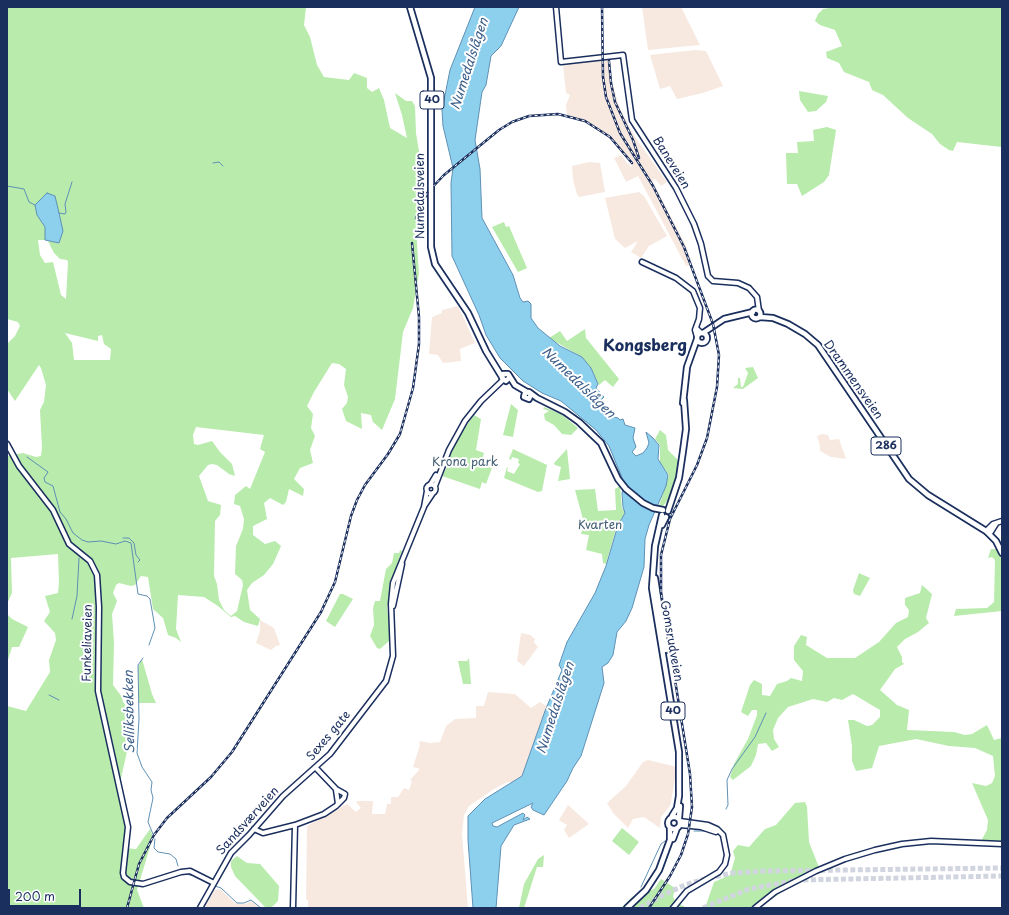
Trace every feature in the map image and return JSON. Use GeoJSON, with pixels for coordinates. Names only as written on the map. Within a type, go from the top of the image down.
{"type":"FeatureCollection","features":[{"type":"Feature","properties":{"kind":"main road","name":"Numedalsveien"},"geometry":{"type":"LineString","coordinates":[[411,7],[432,83],[431,247],[435,264],[441,276],[468,313],[483,345],[505,378],[528,395],[553,406],[576,419],[599,440],[622,485],[633,496],[663,512]]}},
{"type":"Feature","properties":{"kind":"main road","name":"Drammensveien"},"geometry":{"type":"LineString","coordinates":[[699,336],[712,327],[734,316],[757,313],[796,328],[818,345],[907,476],[922,491],[989,531],[1002,549]]}},
{"type":"Feature","properties":{"kind":"main road"},"geometry":{"type":"LineString","coordinates":[[692,352],[706,341],[712,327]]}},
{"type":"Feature","properties":{"kind":"main road"},"geometry":{"type":"LineString","coordinates":[[699,336],[707,338]]}},
{"type":"Feature","properties":{"kind":"main road"},"geometry":{"type":"LineString","coordinates":[[699,336],[702,343]]}},
{"type":"Feature","properties":{"kind":"main road","name":"Gomsrudveien"},"geometry":{"type":"LineString","coordinates":[[672,816],[677,808],[679,791],[679,752],[652,588],[655,546],[663,512],[671,502],[679,478],[684,434],[682,416],[686,372],[699,336]]}},
{"type":"Feature","properties":{"kind":"main road","name":"Gomsrudveien"},"geometry":{"type":"LineString","coordinates":[[631,908],[644,896],[657,879],[668,856],[679,823],[682,782],[681,752],[655,578],[658,541],[663,512]]}},
{"type":"Feature","properties":{"kind":"main road","name":"Drammensveien"},"geometry":{"type":"LineString","coordinates":[[989,531],[1002,553]]}},
{"type":"Feature","properties":{"kind":"main road"},"geometry":{"type":"LineString","coordinates":[[670,828],[679,823],[672,816]]}},
{"type":"Feature","properties":{"kind":"main road","name":"40"},"geometry":{"type":"LineString","coordinates":[[627,908],[646,890],[659,870],[670,840],[670,828],[668,822],[672,816]]}},
{"type":"Feature","properties":{"kind":"street","name":"Baneveien"},"geometry":{"type":"LineString","coordinates":[[556,7],[560,62],[623,55],[632,120],[688,212],[698,234],[707,274],[710,280],[742,284],[754,292],[758,301],[757,313]]}},
{"type":"Feature","properties":{"kind":"street"},"geometry":{"type":"LineString","coordinates":[[642,262],[690,287],[698,301],[700,313],[696,328],[699,336]]}},
{"type":"Feature","properties":{"kind":"street"},"geometry":{"type":"LineString","coordinates":[[424,507],[428,491],[427,487],[430,485],[468,418],[484,397],[505,378]]}},
{"type":"Feature","properties":{"kind":"street","name":"Funkeliaveien"},"geometry":{"type":"LineString","coordinates":[[7,444],[19,466],[53,510],[69,544],[90,561],[97,574],[99,607],[98,692],[127,825],[128,838],[124,869],[126,876],[131,880],[141,882],[153,881],[190,871],[214,883]]}},
{"type":"Feature","properties":{"kind":"street"},"geometry":{"type":"LineString","coordinates":[[424,507],[436,491],[435,486],[449,450]]}},
{"type":"Feature","properties":{"kind":"street"},"geometry":{"type":"LineString","coordinates":[[430,485],[435,486]]}},
{"type":"Feature","properties":{"kind":"street"},"geometry":{"type":"LineString","coordinates":[[428,491],[433,493]]}},
{"type":"Feature","properties":{"kind":"street","name":"Sexes gate"},"geometry":{"type":"LineString","coordinates":[[289,790],[316,768],[338,745],[386,681],[392,664],[392,616],[402,559],[424,507]]}},
{"type":"Feature","properties":{"kind":"street"},"geometry":{"type":"LineString","coordinates":[[989,531],[996,523],[1002,521]]}},
{"type":"Feature","properties":{"kind":"street"},"geometry":{"type":"LineString","coordinates":[[254,829],[263,833],[295,825],[326,814],[338,804],[341,795],[316,768]]}},
{"type":"Feature","properties":{"kind":"street","name":"Sandsværveien"},"geometry":{"type":"LineString","coordinates":[[200,908],[231,853],[289,790]]}},
{"type":"Feature","properties":{"kind":"street"},"geometry":{"type":"LineString","coordinates":[[674,908],[687,891],[721,870],[727,855],[725,841],[715,831],[709,828],[679,823]]}},
{"type":"Feature","properties":{"kind":"street"},"geometry":{"type":"LineString","coordinates":[[293,908],[295,825]]}},
{"type":"Feature","properties":{"kind":"street"},"geometry":{"type":"LineString","coordinates":[[755,908],[775,892],[816,871],[840,861],[879,849],[906,843],[931,841],[1002,844]]}},
{"type":"Feature","properties":{"kind":"shaded area"},"geometry":{"type":"Polygon","coordinates":[[[642,7],[681,7],[700,45],[648,50],[642,7]]]}},
{"type":"Feature","properties":{"kind":"shaded area"},"geometry":{"type":"Polygon","coordinates":[[[695,50],[706,51],[723,86],[703,93],[677,99],[670,86],[660,89],[650,55],[695,50]]]}},
{"type":"Feature","properties":{"kind":"shaded area"},"geometry":{"type":"Polygon","coordinates":[[[610,58],[612,82],[620,109],[635,137],[667,182],[661,186],[655,179],[652,180],[686,246],[692,264],[686,266],[638,176],[626,182],[614,158],[622,155],[627,164],[629,163],[630,167],[632,166],[615,144],[601,131],[586,123],[567,117],[566,105],[570,95],[566,93],[563,64],[610,58]]]}},
{"type":"Feature","properties":{"kind":"shaded area"},"geometry":{"type":"Polygon","coordinates":[[[589,162],[600,163],[605,192],[579,197],[573,180],[572,166],[589,162]]]}},
{"type":"Feature","properties":{"kind":"shaded area"},"geometry":{"type":"Polygon","coordinates":[[[639,192],[644,196],[667,236],[649,246],[641,258],[631,252],[638,241],[625,248],[615,239],[605,198],[639,192]]]}},
{"type":"Feature","properties":{"kind":"shaded area"},"geometry":{"type":"Polygon","coordinates":[[[458,306],[475,343],[460,349],[461,361],[443,363],[438,355],[429,354],[432,317],[442,313],[442,310],[458,306]]]}},
{"type":"Feature","properties":{"kind":"shaded area"},"geometry":{"type":"Polygon","coordinates":[[[822,434],[828,435],[830,440],[839,439],[846,459],[831,457],[820,451],[817,436],[822,434]]]}},
{"type":"Feature","properties":{"kind":"shaded area"},"geometry":{"type":"Polygon","coordinates":[[[260,620],[274,628],[280,645],[271,650],[256,643],[260,631],[260,620]]]}},
{"type":"Feature","properties":{"kind":"shaded area"},"geometry":{"type":"Polygon","coordinates":[[[521,633],[530,635],[535,639],[534,642],[538,647],[524,666],[517,661],[521,633]]]}},
{"type":"Feature","properties":{"kind":"shaded area"},"geometry":{"type":"Polygon","coordinates":[[[488,692],[515,694],[531,708],[540,702],[547,706],[522,777],[513,782],[507,782],[494,789],[469,806],[464,815],[462,834],[468,908],[308,908],[308,900],[306,900],[307,826],[347,804],[356,812],[361,808],[356,802],[358,801],[373,801],[372,814],[385,814],[387,804],[391,804],[391,797],[398,797],[404,788],[409,790],[412,781],[410,780],[420,769],[413,767],[420,741],[430,743],[440,742],[446,726],[455,719],[476,718],[476,706],[484,706],[488,692]]]}},
{"type":"Feature","properties":{"kind":"shaded area"},"geometry":{"type":"Polygon","coordinates":[[[648,760],[677,767],[670,806],[661,817],[660,828],[644,817],[633,819],[628,828],[613,813],[607,803],[626,786],[643,762],[648,760]]]}},
{"type":"Feature","properties":{"kind":"shaded area"},"geometry":{"type":"Polygon","coordinates":[[[568,805],[589,824],[569,838],[564,830],[567,825],[559,820],[568,805]]]}},
{"type":"Feature","properties":{"kind":"shaded area"},"geometry":{"type":"Polygon","coordinates":[[[220,889],[235,903],[245,904],[252,901],[260,908],[204,908],[215,890],[220,889]]]}},
{"type":"Feature","properties":{"kind":"green space"},"geometry":{"type":"Polygon","coordinates":[[[7,7],[306,7],[304,25],[310,37],[317,65],[324,77],[349,80],[354,73],[367,78],[367,88],[372,92],[379,88],[384,100],[390,128],[407,138],[395,93],[406,101],[412,101],[415,106],[416,133],[423,176],[425,213],[421,216],[416,229],[419,273],[413,308],[403,332],[395,399],[382,430],[373,422],[371,415],[361,413],[362,429],[346,421],[342,409],[347,403],[348,397],[344,385],[346,369],[339,364],[332,363],[307,406],[313,414],[311,428],[315,436],[310,450],[313,463],[300,468],[294,479],[304,489],[303,496],[289,489],[286,502],[283,505],[270,498],[264,503],[267,519],[253,526],[253,535],[265,544],[275,541],[281,546],[273,564],[264,575],[252,583],[247,590],[250,610],[260,619],[258,626],[244,622],[235,616],[231,617],[204,597],[178,595],[176,629],[181,642],[168,635],[163,618],[153,609],[148,577],[141,576],[135,585],[131,586],[119,583],[116,585],[113,593],[117,601],[112,614],[114,643],[113,685],[129,710],[128,747],[119,787],[125,817],[125,848],[136,849],[150,829],[153,837],[137,890],[144,908],[7,908],[7,706],[26,711],[50,672],[49,660],[56,640],[55,633],[44,621],[50,612],[45,596],[58,593],[59,582],[58,554],[11,558],[12,593],[7,604],[7,456],[23,453],[36,457],[41,456],[40,410],[44,402],[46,385],[39,365],[15,401],[7,389],[7,344],[15,336],[20,326],[18,322],[7,319],[7,7]],[[37,215],[45,227],[45,240],[38,240],[40,255],[45,263],[53,262],[61,295],[66,299],[68,262],[67,260],[60,259],[54,253],[48,241],[59,243],[63,231],[37,215]],[[65,333],[72,343],[74,360],[110,360],[111,349],[104,344],[102,335],[98,336],[98,341],[65,333]],[[196,427],[193,435],[194,444],[198,445],[212,441],[232,464],[235,476],[229,474],[217,465],[212,464],[208,465],[199,476],[208,501],[221,505],[220,515],[215,521],[214,576],[217,584],[219,600],[224,610],[231,616],[237,611],[243,585],[242,580],[235,574],[236,546],[243,529],[244,519],[240,506],[234,504],[235,495],[246,486],[250,489],[265,452],[260,449],[264,435],[196,427]]]}},
{"type":"Feature","properties":{"kind":"green space"},"geometry":{"type":"Polygon","coordinates":[[[836,7],[1002,7],[1002,147],[957,142],[953,151],[949,150],[940,144],[932,134],[908,118],[883,95],[872,90],[869,82],[844,72],[839,63],[827,58],[826,52],[842,46],[835,30],[820,25],[815,21],[818,14],[823,9],[836,7]]]}},
{"type":"Feature","properties":{"kind":"green space"},"geometry":{"type":"Polygon","coordinates":[[[799,91],[828,96],[826,102],[816,111],[808,112],[800,100],[799,91]]]}},
{"type":"Feature","properties":{"kind":"green space"},"geometry":{"type":"Polygon","coordinates":[[[827,127],[836,130],[829,175],[824,182],[802,196],[797,184],[787,184],[786,153],[798,153],[797,142],[814,141],[813,130],[827,127]]]}},
{"type":"Feature","properties":{"kind":"green space"},"geometry":{"type":"Polygon","coordinates":[[[504,222],[506,227],[509,226],[527,268],[518,272],[492,227],[504,222]]]}},
{"type":"Feature","properties":{"kind":"green space"},"geometry":{"type":"Polygon","coordinates":[[[585,329],[586,338],[619,379],[613,387],[605,380],[599,385],[591,368],[582,357],[549,338],[560,331],[567,341],[585,329]]]}},
{"type":"Feature","properties":{"kind":"green space"},"geometry":{"type":"Polygon","coordinates":[[[753,367],[758,378],[743,389],[733,388],[738,384],[738,378],[740,378],[741,387],[743,387],[748,373],[745,368],[753,367]]]}},
{"type":"Feature","properties":{"kind":"green space"},"geometry":{"type":"Polygon","coordinates":[[[511,404],[518,410],[513,437],[503,435],[511,404]]]}},
{"type":"Feature","properties":{"kind":"green space"},"geometry":{"type":"Polygon","coordinates":[[[544,407],[561,414],[578,428],[571,435],[562,434],[554,425],[545,420],[544,414],[549,411],[543,409],[544,407]]]}},
{"type":"Feature","properties":{"kind":"green space","name":"Krona park"},"geometry":{"type":"Polygon","coordinates":[[[474,415],[481,419],[476,450],[484,453],[481,465],[492,468],[486,484],[482,482],[480,489],[442,476],[448,465],[447,462],[456,440],[474,415]]]}},
{"type":"Feature","properties":{"kind":"green space"},"geometry":{"type":"Polygon","coordinates":[[[660,430],[666,435],[668,450],[678,460],[679,465],[670,498],[662,507],[659,506],[669,475],[660,462],[660,445],[655,439],[660,430]]]}},
{"type":"Feature","properties":{"kind":"green space"},"geometry":{"type":"Polygon","coordinates":[[[513,449],[547,465],[542,491],[538,492],[504,478],[507,467],[507,471],[514,474],[520,464],[518,463],[519,459],[512,457],[511,460],[509,459],[513,449]]]}},
{"type":"Feature","properties":{"kind":"green space"},"geometry":{"type":"Polygon","coordinates":[[[567,449],[570,479],[558,481],[561,467],[555,465],[554,463],[567,449]]]}},
{"type":"Feature","properties":{"kind":"green space","name":"Kvarten"},"geometry":{"type":"Polygon","coordinates":[[[620,486],[622,508],[625,513],[617,525],[606,564],[603,563],[602,554],[586,550],[589,535],[581,534],[584,523],[575,490],[595,489],[598,511],[616,510],[615,489],[620,486]]]}},
{"type":"Feature","properties":{"kind":"green space"},"geometry":{"type":"Polygon","coordinates":[[[991,549],[999,549],[1002,563],[1002,611],[954,616],[956,609],[987,608],[994,602],[995,560],[992,557],[988,558],[991,549]]]}},
{"type":"Feature","properties":{"kind":"green space"},"geometry":{"type":"Polygon","coordinates":[[[400,550],[402,551],[393,577],[387,608],[390,632],[389,641],[380,649],[377,648],[370,636],[374,625],[373,608],[375,601],[380,601],[386,569],[392,563],[394,553],[399,553],[400,550]]]}},
{"type":"Feature","properties":{"kind":"green space"},"geometry":{"type":"Polygon","coordinates":[[[859,573],[870,578],[860,596],[854,594],[853,590],[859,573]]]}},
{"type":"Feature","properties":{"kind":"green space"},"geometry":{"type":"Polygon","coordinates":[[[922,585],[932,594],[926,618],[929,623],[918,632],[905,639],[897,647],[904,664],[895,669],[880,690],[897,705],[909,710],[907,730],[954,732],[965,735],[972,734],[987,725],[994,740],[1002,738],[1002,846],[980,843],[987,830],[988,820],[972,783],[986,786],[992,783],[995,776],[993,756],[975,748],[949,746],[916,739],[879,746],[872,768],[856,771],[852,761],[852,746],[848,720],[854,720],[867,726],[872,725],[880,717],[880,710],[853,694],[842,700],[834,698],[827,702],[813,699],[788,707],[778,718],[773,730],[774,739],[779,747],[772,751],[766,743],[758,744],[756,755],[751,766],[733,780],[730,777],[734,764],[748,739],[757,715],[757,710],[752,710],[748,716],[741,712],[750,685],[754,680],[762,684],[762,695],[770,696],[777,684],[791,678],[802,681],[803,671],[794,660],[794,646],[801,635],[807,637],[806,645],[827,658],[855,658],[879,642],[896,623],[908,617],[909,610],[905,605],[905,598],[920,593],[922,585]]]}},
{"type":"Feature","properties":{"kind":"green space"},"geometry":{"type":"Polygon","coordinates":[[[340,594],[353,599],[335,627],[326,621],[340,594]]]}},
{"type":"Feature","properties":{"kind":"green space"},"geometry":{"type":"Polygon","coordinates":[[[7,614],[12,619],[28,627],[19,647],[12,647],[7,663],[7,614]]]}},
{"type":"Feature","properties":{"kind":"green space"},"geometry":{"type":"Polygon","coordinates":[[[469,658],[471,684],[463,684],[458,661],[467,661],[469,658]]]}},
{"type":"Feature","properties":{"kind":"green space"},"geometry":{"type":"Polygon","coordinates":[[[142,659],[156,703],[139,703],[138,667],[142,659]]]}},
{"type":"Feature","properties":{"kind":"green space"},"geometry":{"type":"Polygon","coordinates":[[[805,802],[807,807],[809,842],[820,870],[796,882],[759,908],[705,908],[714,882],[730,875],[735,858],[733,851],[738,845],[749,847],[765,829],[776,825],[795,803],[805,802]]]}},
{"type":"Feature","properties":{"kind":"green space"},"geometry":{"type":"Polygon","coordinates":[[[622,828],[639,842],[629,855],[612,841],[622,828]]]}},
{"type":"Feature","properties":{"kind":"green space"},"geometry":{"type":"Polygon","coordinates":[[[544,855],[543,867],[537,867],[524,908],[519,908],[524,884],[538,859],[544,855]]]}},
{"type":"Feature","properties":{"kind":"green space"},"geometry":{"type":"Polygon","coordinates":[[[237,856],[247,863],[260,864],[279,886],[278,901],[273,906],[270,908],[265,907],[235,876],[231,867],[231,861],[237,856]]]}},
{"type":"Feature","properties":{"kind":"green space"},"geometry":{"type":"Polygon","coordinates":[[[661,879],[675,888],[673,897],[676,902],[687,908],[621,908],[632,897],[654,889],[661,879]]]}},
{"type":"Feature","properties":{"kind":"water","name":"Numedalslågen"},"geometry":{"type":"Polygon","coordinates":[[[475,7],[519,7],[501,46],[491,56],[486,85],[482,92],[475,140],[480,169],[482,218],[513,275],[520,298],[523,302],[528,301],[531,304],[531,318],[538,328],[560,346],[582,357],[591,368],[598,384],[596,388],[604,397],[600,401],[604,405],[600,407],[603,414],[618,418],[620,420],[623,419],[625,425],[635,428],[633,438],[636,447],[632,452],[636,456],[643,453],[647,448],[649,443],[646,432],[653,438],[659,445],[658,459],[668,475],[666,486],[649,525],[645,539],[644,567],[632,608],[626,621],[617,632],[613,655],[608,663],[602,667],[604,683],[581,756],[567,781],[544,815],[533,810],[531,807],[533,803],[492,823],[493,826],[497,827],[523,813],[525,815],[523,820],[527,817],[530,819],[514,825],[501,846],[496,908],[473,908],[468,840],[468,816],[485,799],[522,776],[545,711],[562,670],[559,665],[567,642],[595,593],[606,566],[618,525],[625,513],[622,493],[625,485],[609,446],[596,430],[561,401],[542,393],[523,381],[500,358],[486,335],[479,315],[452,256],[451,183],[453,168],[443,126],[442,110],[450,70],[475,7]]]}},
{"type":"Feature","properties":{"kind":"water"},"geometry":{"type":"Polygon","coordinates":[[[47,193],[55,196],[63,231],[59,243],[45,240],[45,227],[37,215],[35,205],[47,193]]]}},
{"type":"Feature","properties":{"kind":"waterway"},"geometry":{"type":"LineString","coordinates":[[213,163],[219,162],[223,166]]}},
{"type":"Feature","properties":{"kind":"waterway"},"geometry":{"type":"LineString","coordinates":[[59,213],[65,214],[66,212],[65,204],[72,182]]}},
{"type":"Feature","properties":{"kind":"waterway"},"geometry":{"type":"LineString","coordinates":[[7,186],[24,189],[29,202],[35,205]]}},
{"type":"Feature","properties":{"kind":"waterway"},"geometry":{"type":"LineString","coordinates":[[27,457],[48,472],[44,478],[45,482],[53,486],[60,512],[66,519],[73,533],[82,540],[88,542],[101,541],[116,544],[125,541],[131,543],[138,594],[147,596],[150,599],[155,628],[149,645]]}},
{"type":"Feature","properties":{"kind":"waterway"},"geometry":{"type":"LineString","coordinates":[[123,538],[129,538],[134,543],[136,555],[140,560],[138,562]]}},
{"type":"Feature","properties":{"kind":"waterway"},"geometry":{"type":"LineString","coordinates":[[72,619],[77,596],[79,558]]}},
{"type":"Feature","properties":{"kind":"waterway","name":"Selliksbekken"},"geometry":{"type":"LineString","coordinates":[[143,658],[138,665],[139,719],[137,753],[142,767],[152,782],[151,790],[153,798],[148,822],[153,834]]}},
{"type":"Feature","properties":{"kind":"waterway"},"geometry":{"type":"LineString","coordinates":[[49,695],[59,700]]}},
{"type":"Feature","properties":{"kind":"waterway"},"geometry":{"type":"LineString","coordinates":[[726,809],[728,805],[727,780],[732,769],[755,737],[766,713]]}},
{"type":"Feature","properties":{"kind":"waterway"},"geometry":{"type":"LineString","coordinates":[[694,831],[708,831]]}},
{"type":"Feature","properties":{"kind":"waterway","name":"Selliksbekken"},"geometry":{"type":"LineString","coordinates":[[155,839],[154,848],[158,852],[170,854],[176,859],[178,866]]}},
{"type":"Feature","properties":{"kind":"waterway"},"geometry":{"type":"LineString","coordinates":[[641,887],[661,844],[665,841]]}},
{"type":"Feature","properties":{"kind":"waterway","name":"Selliksbekken"},"geometry":{"type":"LineString","coordinates":[[185,874],[195,876],[209,884]]}},
{"type":"Feature","properties":{"kind":"waterway","name":"Selliksbekken"},"geometry":{"type":"LineString","coordinates":[[215,886],[221,888],[237,903],[244,903],[251,900],[261,908]]}},
{"type":"Feature","properties":{"kind":"tunnel"},"geometry":{"type":"LineString","coordinates":[[640,908],[685,885],[708,878],[733,873],[766,871],[1002,868]]}},
{"type":"Feature","properties":{"kind":"tunnel"},"geometry":{"type":"LineString","coordinates":[[703,908],[749,889],[798,880],[1002,876]]}},
{"type":"Feature","properties":{"kind":"railway"},"geometry":{"type":"LineString","coordinates":[[602,7],[603,77],[606,97],[620,133],[653,186],[684,247],[713,324],[719,355],[717,387],[707,438],[697,465],[670,519],[661,555],[661,592],[690,774],[692,807],[688,834],[681,855],[670,876],[649,908]]}},
{"type":"Feature","properties":{"kind":"railway"},"geometry":{"type":"LineString","coordinates":[[609,61],[611,83],[615,102],[633,140],[639,158]]}},
{"type":"Feature","properties":{"kind":"railway"},"geometry":{"type":"LineString","coordinates":[[416,218],[427,193],[444,175],[499,130],[512,122],[529,116],[558,114],[585,121],[610,137],[632,163]]}},
{"type":"Feature","properties":{"kind":"railway"},"geometry":{"type":"LineString","coordinates":[[127,908],[139,864],[154,835],[167,818],[211,777],[232,752],[321,612],[335,582],[351,516],[357,500],[365,485],[388,454],[400,434],[413,388],[419,344],[419,317],[412,243]]}},
{"type":"Feature","properties":{"kind":"district","name":"Kongsberg"},"geometry":{"type":"Point","coordinates":[645,347]}}]}
